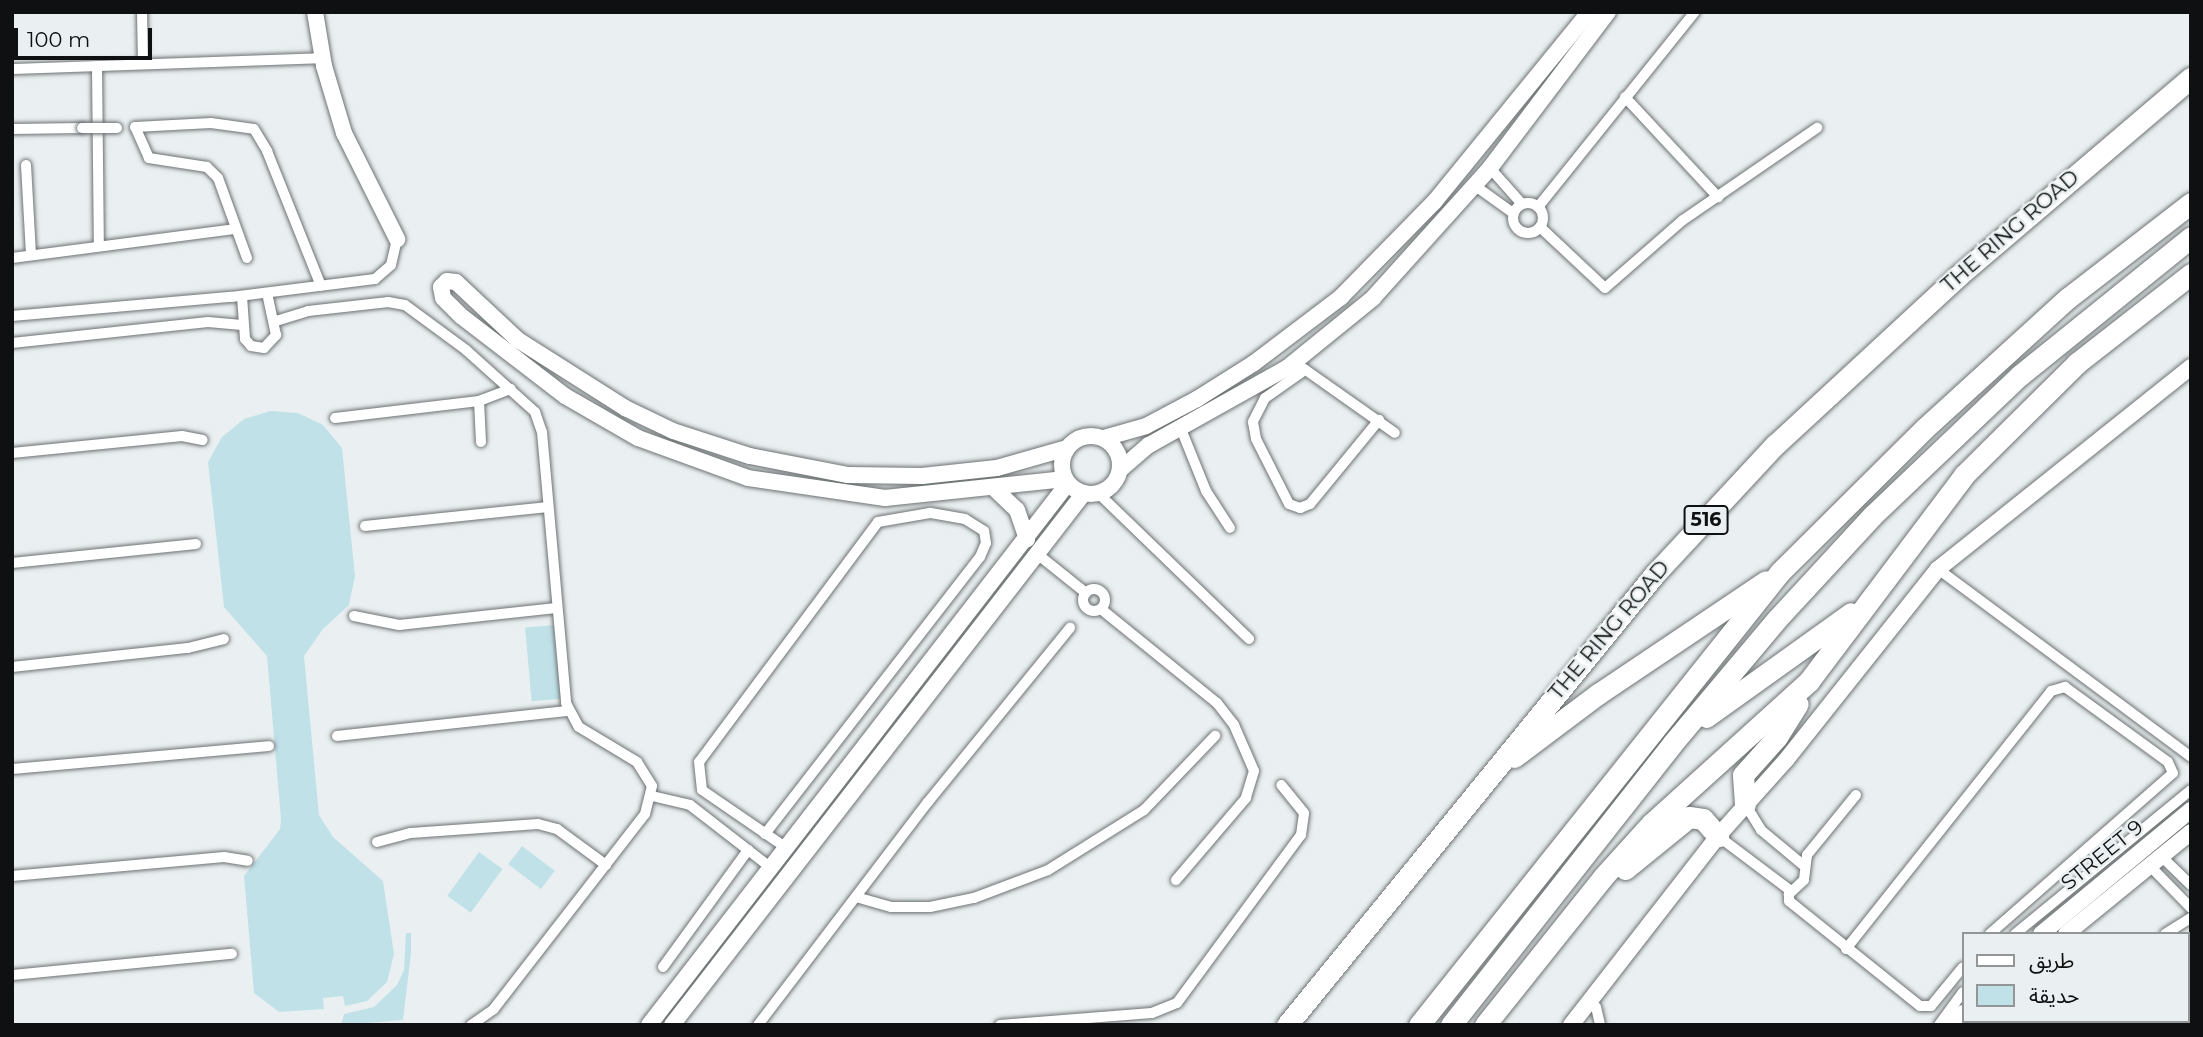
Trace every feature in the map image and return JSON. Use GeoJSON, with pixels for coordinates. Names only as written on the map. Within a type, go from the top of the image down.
{"type":"FeatureCollection","features":[{"type":"Feature","properties":{"kind":"highway","name":"THE RING ROAD"},"geometry":{"type":"LineString","coordinates":[[1287,1025],[1481,783],[1654,575],[1776,445],[1958,276],[2191,78]]}},
{"type":"Feature","properties":{"kind":"highway","name":"516"},"geometry":{"type":"LineString","coordinates":[[1419,1025],[1780,572],[1924,428],[2068,298],[2191,203]]}},
{"type":"Feature","properties":{"kind":"highway"},"geometry":{"type":"LineString","coordinates":[[1451,1025],[1672,744],[1777,618],[1942,444],[2191,237]]}},
{"type":"Feature","properties":{"kind":"highway"},"geometry":{"type":"LineString","coordinates":[[1746,808],[1743,775],[1783,729],[1810,681],[1964,475],[2026,410],[2077,363],[2191,274]]}},
{"type":"Feature","properties":{"kind":"highway","name":"516"},"geometry":{"type":"LineString","coordinates":[[1481,783],[1598,694],[1780,572]]}},
{"type":"Feature","properties":{"kind":"highway"},"geometry":{"type":"LineString","coordinates":[[1672,744],[1753,681],[1826,634],[1880,587]]}},
{"type":"Feature","properties":{"kind":"highway"},"geometry":{"type":"LineString","coordinates":[[1485,1025],[1603,877],[1652,823],[1810,681]]}},
{"type":"Feature","properties":{"kind":"highway"},"geometry":{"type":"LineString","coordinates":[[1603,877],[1627,867],[1689,817],[1703,819],[1721,840]]}},
{"type":"Feature","properties":{"kind":"street"},"geometry":{"type":"LineString","coordinates":[[142,12],[143,64]]}},
{"type":"Feature","properties":{"kind":"street"},"geometry":{"type":"LineString","coordinates":[[12,316],[236,297],[321,286],[380,276],[391,265],[397,239],[354,157],[322,58],[314,12]]}},
{"type":"Feature","properties":{"kind":"street"},"geometry":{"type":"LineString","coordinates":[[1249,639],[1091,493],[1067,481],[916,497],[853,496],[771,484],[690,459],[615,426],[544,383],[460,316],[443,298],[441,287],[447,281],[456,282],[519,340],[625,408],[673,431],[750,456],[848,475],[922,476],[997,468],[1067,448],[1081,437],[1104,438],[1146,426],[1196,400],[1254,363],[1341,297],[1435,201],[1589,12]]}},
{"type":"Feature","properties":{"kind":"street"},"geometry":{"type":"LineString","coordinates":[[1379,420],[1310,504],[1300,508],[1289,505],[1256,439],[1253,422],[1261,402],[1393,280],[1490,168],[1608,12]]}},
{"type":"Feature","properties":{"kind":"street"},"geometry":{"type":"LineString","coordinates":[[1538,207],[1695,12]]}},
{"type":"Feature","properties":{"kind":"street"},"geometry":{"type":"LineString","coordinates":[[12,69],[322,58]]}},
{"type":"Feature","properties":{"kind":"street"},"geometry":{"type":"LineString","coordinates":[[97,66],[99,245]]}},
{"type":"Feature","properties":{"kind":"street"},"geometry":{"type":"LineString","coordinates":[[1625,96],[1718,197]]}},
{"type":"Feature","properties":{"kind":"street"},"geometry":{"type":"LineString","coordinates":[[12,129],[117,128],[211,123],[254,129],[267,151],[321,286]]}},
{"type":"Feature","properties":{"kind":"street"},"geometry":{"type":"LineString","coordinates":[[135,127],[149,158],[207,167],[218,178],[234,229],[247,258]]}},
{"type":"Feature","properties":{"kind":"street"},"geometry":{"type":"LineString","coordinates":[[1541,227],[1605,288],[1683,220],[1817,128]]}},
{"type":"Feature","properties":{"kind":"street"},"geometry":{"type":"LineString","coordinates":[[26,165],[31,254]]}},
{"type":"Feature","properties":{"kind":"street"},"geometry":{"type":"LineString","coordinates":[[1490,168],[1522,204],[1538,207],[1542,214],[1541,227]]}},
{"type":"Feature","properties":{"kind":"street"},"geometry":{"type":"LineString","coordinates":[[1474,185],[1513,213],[1519,231],[1531,233],[1541,227]]}},
{"type":"Feature","properties":{"kind":"street"},"geometry":{"type":"LineString","coordinates":[[1513,213],[1522,204]]}},
{"type":"Feature","properties":{"kind":"street"},"geometry":{"type":"LineString","coordinates":[[12,258],[234,229]]}},
{"type":"Feature","properties":{"kind":"street"},"geometry":{"type":"LineString","coordinates":[[236,297],[248,343],[264,348],[275,340],[272,292]]}},
{"type":"Feature","properties":{"kind":"street"},"geometry":{"type":"LineString","coordinates":[[275,316],[397,302],[434,326],[511,389],[540,421],[556,608],[569,711],[586,733],[637,762],[649,777],[652,796],[645,814],[488,1021],[471,1025]]}},
{"type":"Feature","properties":{"kind":"street"},"geometry":{"type":"LineString","coordinates":[[12,343],[208,322],[241,321]]}},
{"type":"Feature","properties":{"kind":"street"},"geometry":{"type":"LineString","coordinates":[[1300,366],[1395,433]]}},
{"type":"Feature","properties":{"kind":"street"},"geometry":{"type":"LineString","coordinates":[[649,1025],[785,847],[1031,546],[1091,493],[1113,485],[1121,469],[1149,445],[1300,366]]}},
{"type":"Feature","properties":{"kind":"street"},"geometry":{"type":"LineString","coordinates":[[1571,1025],[1593,1004],[1937,569],[2191,367]]}},
{"type":"Feature","properties":{"kind":"street"},"geometry":{"type":"LineString","coordinates":[[335,418],[476,401],[511,389]]}},
{"type":"Feature","properties":{"kind":"street"},"geometry":{"type":"LineString","coordinates":[[476,401],[479,442]]}},
{"type":"Feature","properties":{"kind":"street"},"geometry":{"type":"LineString","coordinates":[[1181,429],[1206,491],[1230,528]]}},
{"type":"Feature","properties":{"kind":"street"},"geometry":{"type":"LineString","coordinates":[[12,453],[181,436],[203,440]]}},
{"type":"Feature","properties":{"kind":"street"},"geometry":{"type":"LineString","coordinates":[[1104,438],[1117,451],[1121,469]]}},
{"type":"Feature","properties":{"kind":"street"},"geometry":{"type":"LineString","coordinates":[[672,1025],[1031,546],[1067,481],[1062,463],[1067,448]]}},
{"type":"Feature","properties":{"kind":"street"},"geometry":{"type":"LineString","coordinates":[[995,489],[1017,510],[1031,546],[1086,593],[1086,608],[1101,609],[1217,703],[1234,725],[1253,767],[1246,798],[1176,880]]}},
{"type":"Feature","properties":{"kind":"street"},"geometry":{"type":"LineString","coordinates":[[365,526],[548,507]]}},
{"type":"Feature","properties":{"kind":"street"},"geometry":{"type":"LineString","coordinates":[[765,834],[980,557],[986,543],[984,530],[965,519],[930,513],[878,522],[699,762],[702,790],[765,834],[785,847]]}},
{"type":"Feature","properties":{"kind":"street"},"geometry":{"type":"LineString","coordinates":[[12,563],[197,544]]}},
{"type":"Feature","properties":{"kind":"street"},"geometry":{"type":"LineString","coordinates":[[1937,569],[2191,757]]}},
{"type":"Feature","properties":{"kind":"street"},"geometry":{"type":"LineString","coordinates":[[354,616],[399,625],[556,608]]}},
{"type":"Feature","properties":{"kind":"street"},"geometry":{"type":"LineString","coordinates":[[758,1025],[1070,628]]}},
{"type":"Feature","properties":{"kind":"street"},"geometry":{"type":"LineString","coordinates":[[12,667],[188,648],[224,639]]}},
{"type":"Feature","properties":{"kind":"street"},"geometry":{"type":"LineString","coordinates":[[1846,949],[2051,691],[2065,687],[2168,762],[2173,773],[1992,932]]}},
{"type":"Feature","properties":{"kind":"street"},"geometry":{"type":"LineString","coordinates":[[337,736],[569,711]]}},
{"type":"Feature","properties":{"kind":"street"},"geometry":{"type":"LineString","coordinates":[[856,897],[891,907],[922,907],[974,898],[1030,878],[1126,824],[1162,794],[1215,736]]}},
{"type":"Feature","properties":{"kind":"street"},"geometry":{"type":"LineString","coordinates":[[12,769],[269,746]]}},
{"type":"Feature","properties":{"kind":"street"},"geometry":{"type":"LineString","coordinates":[[1000,1025],[1152,1013],[1177,1003],[1301,835],[1304,813],[1281,785]]}},
{"type":"Feature","properties":{"kind":"street"},"geometry":{"type":"LineString","coordinates":[[2017,932],[2191,790]]}},
{"type":"Feature","properties":{"kind":"street"},"geometry":{"type":"LineString","coordinates":[[1856,794],[1803,866],[1804,880],[1791,891],[1790,903],[1846,949],[1926,1008],[1962,968]]}},
{"type":"Feature","properties":{"kind":"street"},"geometry":{"type":"LineString","coordinates":[[652,796],[690,805],[770,867]]}},
{"type":"Feature","properties":{"kind":"street"},"geometry":{"type":"LineString","coordinates":[[1746,808],[1761,830],[1803,866]]}},
{"type":"Feature","properties":{"kind":"street","name":"STREET 9"},"geometry":{"type":"LineString","coordinates":[[2043,932],[2079,899],[2191,810]]}},
{"type":"Feature","properties":{"kind":"street"},"geometry":{"type":"LineString","coordinates":[[377,842],[411,834],[538,824],[565,834],[606,864]]}},
{"type":"Feature","properties":{"kind":"street","name":"STREET 9"},"geometry":{"type":"LineString","coordinates":[[2068,932],[2191,832]]}},
{"type":"Feature","properties":{"kind":"street"},"geometry":{"type":"LineString","coordinates":[[1721,840],[1791,891]]}},
{"type":"Feature","properties":{"kind":"street"},"geometry":{"type":"LineString","coordinates":[[663,967],[748,850]]}},
{"type":"Feature","properties":{"kind":"street"},"geometry":{"type":"LineString","coordinates":[[12,876],[224,857],[248,861]]}},
{"type":"Feature","properties":{"kind":"street"},"geometry":{"type":"LineString","coordinates":[[2156,861],[2191,884]]}},
{"type":"Feature","properties":{"kind":"street"},"geometry":{"type":"LineString","coordinates":[[2156,861],[2191,913],[2167,932]]}},
{"type":"Feature","properties":{"kind":"street"},"geometry":{"type":"LineString","coordinates":[[2079,899],[2091,913]]}},
{"type":"Feature","properties":{"kind":"street"},"geometry":{"type":"LineString","coordinates":[[12,975],[232,954]]}},
{"type":"Feature","properties":{"kind":"street"},"geometry":{"type":"LineString","coordinates":[[1938,1025],[1962,993]]}},
{"type":"Feature","properties":{"kind":"street"},"geometry":{"type":"LineString","coordinates":[[1582,1025],[1593,1004]]}},
{"type":"Feature","properties":{"kind":"street"},"geometry":{"type":"LineString","coordinates":[[1593,1004],[1600,1025]]}},
{"type":"Feature","properties":{"kind":"green space"},"geometry":{"type":"Polygon","coordinates":[[[270,411],[298,413],[323,425],[342,448],[355,576],[349,605],[323,629],[304,656],[319,815],[333,837],[383,881],[394,954],[387,982],[367,1001],[345,1006],[343,996],[323,998],[324,1009],[279,1012],[254,993],[244,876],[280,829],[267,656],[224,607],[208,462],[222,437],[244,419],[270,411]]]}},
{"type":"Feature","properties":{"kind":"green space"},"geometry":{"type":"Polygon","coordinates":[[[555,625],[561,699],[532,701],[525,628],[555,625]]]}},
{"type":"Feature","properties":{"kind":"green space"},"geometry":{"type":"Polygon","coordinates":[[[522,846],[555,871],[541,889],[508,864],[522,846]]]}},
{"type":"Feature","properties":{"kind":"green space"},"geometry":{"type":"Polygon","coordinates":[[[479,852],[502,869],[471,913],[447,896],[479,852]]]}},
{"type":"Feature","properties":{"kind":"green space"},"geometry":{"type":"Polygon","coordinates":[[[406,933],[411,933],[411,953],[403,1020],[341,1025],[344,1014],[374,1007],[397,985],[404,970],[406,933]]]}}]}
